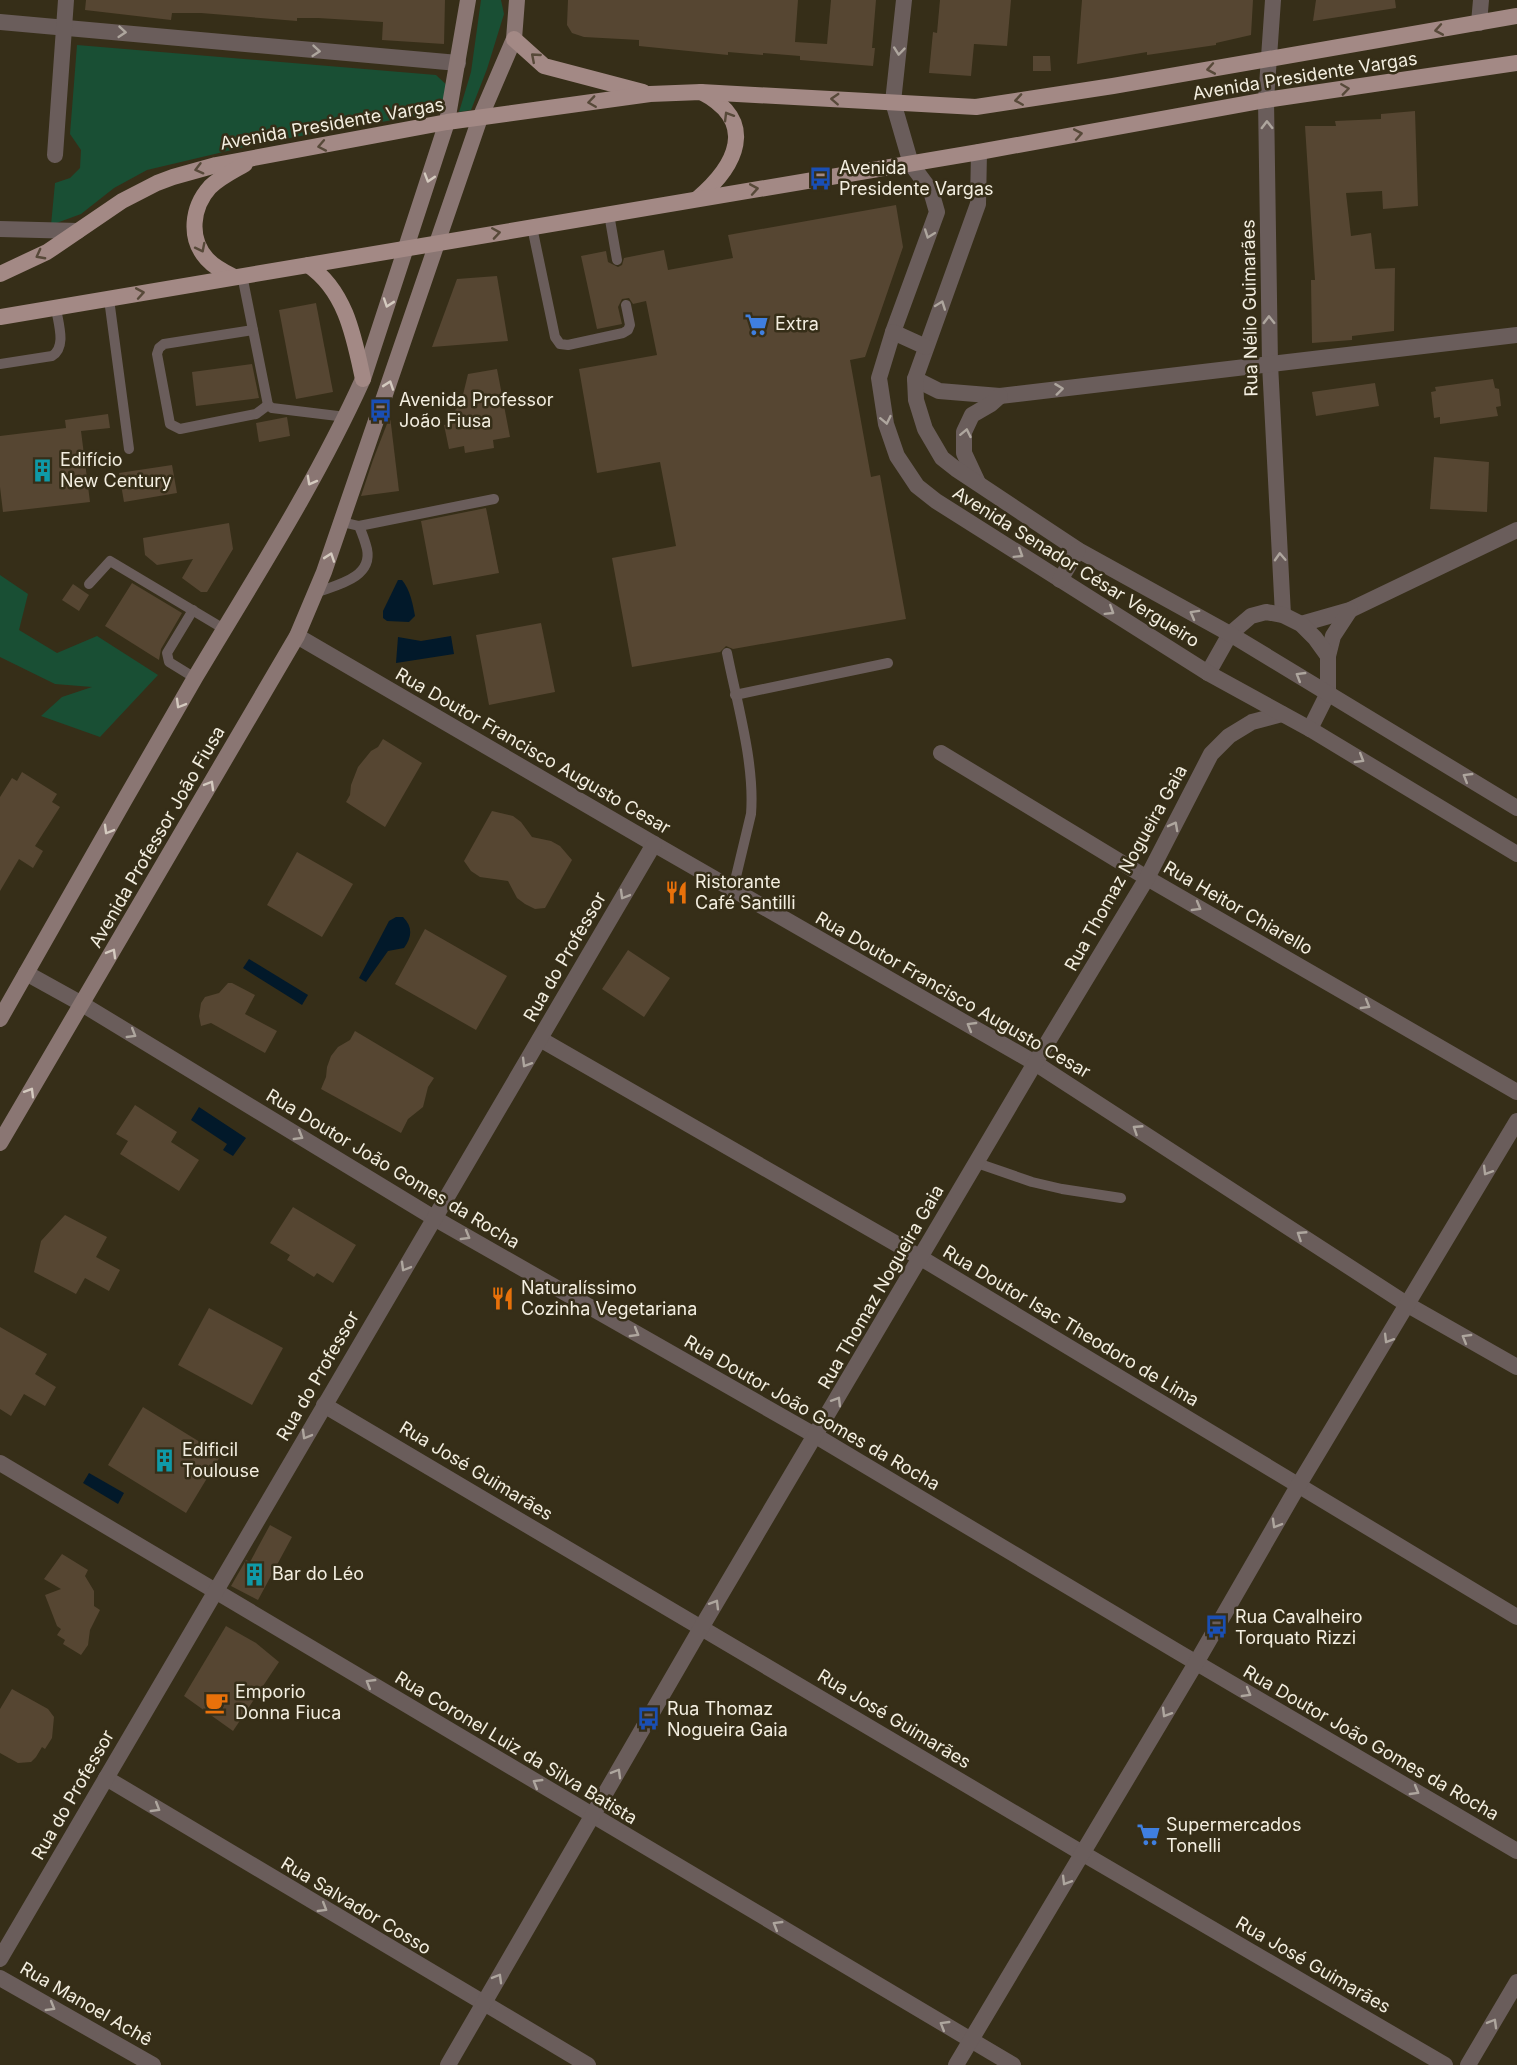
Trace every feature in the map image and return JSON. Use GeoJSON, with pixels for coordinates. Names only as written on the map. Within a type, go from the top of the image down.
{"type":"FeatureCollection","features":[{"type":"Feature","properties":{"kind":"main road"},"geometry":{"type":"LineString","coordinates":[[0,1019],[195,678],[308,488],[363,380],[447,122],[468,0]]}},
{"type":"Feature","properties":{"kind":"main road","name":"Avenida Professor João Fiusa"},"geometry":{"type":"LineString","coordinates":[[0,1143],[297,636],[342,522],[480,118],[514,39],[517,0]]}},
{"type":"Feature","properties":{"kind":"main road","name":"Avenida Presidente Vargas"},"geometry":{"type":"LineString","coordinates":[[0,274],[46,252],[122,201],[157,183],[216,165],[447,122],[650,94],[701,92],[976,107],[1113,86],[1517,16]]}},
{"type":"Feature","properties":{"kind":"main road"},"geometry":{"type":"LineString","coordinates":[[514,39],[544,66],[650,94]]}},
{"type":"Feature","properties":{"kind":"main road","name":"Avenida Presidente Vargas"},"geometry":{"type":"LineString","coordinates":[[0,317],[911,164],[1266,100],[1517,63]]}},
{"type":"Feature","properties":{"kind":"main road"},"geometry":{"type":"LineString","coordinates":[[697,200],[724,172],[734,152],[736,138],[730,117],[725,109],[701,92]]}},
{"type":"Feature","properties":{"kind":"main road"},"geometry":{"type":"LineString","coordinates":[[238,276],[214,265],[201,251],[196,239],[195,216],[202,198],[211,187],[222,177],[257,158]]}},
{"type":"Feature","properties":{"kind":"main road"},"geometry":{"type":"LineString","coordinates":[[308,265],[321,274],[333,288],[343,307],[356,347],[363,380]]}},
{"type":"Feature","properties":{"kind":"street"},"geometry":{"type":"LineString","coordinates":[[55,154],[66,0]]}},
{"type":"Feature","properties":{"kind":"street"},"geometry":{"type":"LineString","coordinates":[[904,0],[893,102],[911,164]]}},
{"type":"Feature","properties":{"kind":"street","name":"Rua Nélio Guimarães"},"geometry":{"type":"LineString","coordinates":[[1273,0],[1266,100],[1270,364],[1283,615]]}},
{"type":"Feature","properties":{"kind":"street"},"geometry":{"type":"LineString","coordinates":[[1479,23],[1481,0]]}},
{"type":"Feature","properties":{"kind":"street"},"geometry":{"type":"LineString","coordinates":[[0,22],[458,63]]}},
{"type":"Feature","properties":{"kind":"street","name":"Avenida Senador César Vergueiro"},"geometry":{"type":"LineString","coordinates":[[980,152],[978,204],[915,379],[916,400],[926,429],[942,458],[1078,550],[1230,634],[1517,808]]}},
{"type":"Feature","properties":{"kind":"street","name":"Avenida Senador César Vergueiro"},"geometry":{"type":"LineString","coordinates":[[911,164],[931,191],[937,212],[879,378],[886,423],[897,456],[916,486],[936,501],[1208,673],[1310,729],[1517,854]]}},
{"type":"Feature","properties":{"kind":"street"},"geometry":{"type":"LineString","coordinates":[[0,229],[78,231]]}},
{"type":"Feature","properties":{"kind":"street"},"geometry":{"type":"LineString","coordinates":[[893,333],[926,347]]}},
{"type":"Feature","properties":{"kind":"street"},"geometry":{"type":"LineString","coordinates":[[915,379],[939,391],[1000,396],[1517,335]]}},
{"type":"Feature","properties":{"kind":"street"},"geometry":{"type":"LineString","coordinates":[[978,483],[964,453],[964,432],[972,415],[1000,396]]}},
{"type":"Feature","properties":{"kind":"street"},"geometry":{"type":"LineString","coordinates":[[1301,624],[1350,610],[1517,530]]}},
{"type":"Feature","properties":{"kind":"street"},"geometry":{"type":"LineString","coordinates":[[1060,580],[1078,550]]}},
{"type":"Feature","properties":{"kind":"street"},"geometry":{"type":"LineString","coordinates":[[1310,729],[1328,693],[1329,656],[1333,636],[1350,610]]}},
{"type":"Feature","properties":{"kind":"street"},"geometry":{"type":"LineString","coordinates":[[1208,673],[1230,634],[1251,616],[1266,612],[1283,615],[1301,624],[1329,656]]}},
{"type":"Feature","properties":{"kind":"street","name":"Rua Doutor Francisco Augusto Cesar"},"geometry":{"type":"LineString","coordinates":[[297,636],[1035,1063],[1408,1305],[1517,1367]]}},
{"type":"Feature","properties":{"kind":"street","name":"Rua Thomaz Nogueira Gaia"},"geometry":{"type":"LineString","coordinates":[[448,2065],[701,1628],[1147,878],[1211,754],[1229,736],[1252,722],[1282,714]]}},
{"type":"Feature","properties":{"kind":"street","name":"Rua Heitor Chiarello"},"geometry":{"type":"LineString","coordinates":[[941,753],[1147,878],[1517,1092]]}},
{"type":"Feature","properties":{"kind":"street","name":"Rua do Professor"},"geometry":{"type":"LineString","coordinates":[[0,1959],[654,844]]}},
{"type":"Feature","properties":{"kind":"street","name":"Rua Doutor João Gomes da Rocha"},"geometry":{"type":"LineString","coordinates":[[26,973],[82,1004],[434,1218],[816,1436],[1517,1851]]}},
{"type":"Feature","properties":{"kind":"street","name":"Rua Doutor Isac Theodoro de Lima"},"geometry":{"type":"LineString","coordinates":[[540,1039],[921,1258],[1517,1617]]}},
{"type":"Feature","properties":{"kind":"street"},"geometry":{"type":"LineString","coordinates":[[956,2065],[1517,1121]]}},
{"type":"Feature","properties":{"kind":"street","name":"Rua José Guimarães"},"geometry":{"type":"LineString","coordinates":[[324,1404],[1445,2065]]}},
{"type":"Feature","properties":{"kind":"street","name":"Rua Coronel Luiz da Silva Batista"},"geometry":{"type":"LineString","coordinates":[[0,1463],[1013,2065]]}},
{"type":"Feature","properties":{"kind":"street","name":"Rua Salvador Cosso"},"geometry":{"type":"LineString","coordinates":[[106,1778],[588,2065]]}},
{"type":"Feature","properties":{"kind":"street","name":"Rua Manoel Achê"},"geometry":{"type":"LineString","coordinates":[[0,1978],[153,2065]]}},
{"type":"Feature","properties":{"kind":"street"},"geometry":{"type":"LineString","coordinates":[[1468,2065],[1517,1982]]}},
{"type":"Feature","properties":{"kind":"lane"},"geometry":{"type":"LineString","coordinates":[[609,214],[617,260]]}},
{"type":"Feature","properties":{"kind":"lane"},"geometry":{"type":"LineString","coordinates":[[532,227],[555,337],[560,344],[568,345],[623,333],[630,325],[626,305]]}},
{"type":"Feature","properties":{"kind":"lane"},"geometry":{"type":"LineString","coordinates":[[238,276],[253,330],[268,405],[272,408],[346,417]]}},
{"type":"Feature","properties":{"kind":"lane"},"geometry":{"type":"LineString","coordinates":[[109,299],[129,450]]}},
{"type":"Feature","properties":{"kind":"lane"},"geometry":{"type":"LineString","coordinates":[[0,364],[52,356],[58,353],[61,346],[56,308]]}},
{"type":"Feature","properties":{"kind":"lane"},"geometry":{"type":"LineString","coordinates":[[253,330],[164,344],[159,348],[157,354],[170,424],[180,429],[256,414],[268,405]]}},
{"type":"Feature","properties":{"kind":"lane"},"geometry":{"type":"LineString","coordinates":[[342,522],[359,526],[495,499]]}},
{"type":"Feature","properties":{"kind":"lane"},"geometry":{"type":"LineString","coordinates":[[315,593],[352,579],[363,570],[368,558],[359,526]]}},
{"type":"Feature","properties":{"kind":"lane"},"geometry":{"type":"LineString","coordinates":[[89,584],[110,561],[224,629]]}},
{"type":"Feature","properties":{"kind":"lane"},"geometry":{"type":"LineString","coordinates":[[193,610],[167,653],[167,658],[169,662],[195,678]]}},
{"type":"Feature","properties":{"kind":"lane"},"geometry":{"type":"LineString","coordinates":[[727,653],[750,771],[752,802],[733,889]]}},
{"type":"Feature","properties":{"kind":"lane"},"geometry":{"type":"LineString","coordinates":[[735,695],[888,663]]}},
{"type":"Feature","properties":{"kind":"lane"},"geometry":{"type":"LineString","coordinates":[[977,1163],[1032,1182],[1122,1198]]}},
{"type":"Feature","properties":{"kind":"green space"},"geometry":{"type":"Polygon","coordinates":[[[481,0],[501,0],[504,14],[487,69],[471,110],[459,112],[471,72],[481,0]]]}},
{"type":"Feature","properties":{"kind":"green space"},"geometry":{"type":"Polygon","coordinates":[[[77,45],[436,75],[451,89],[444,104],[427,114],[261,143],[147,170],[114,188],[81,214],[51,225],[55,183],[70,178],[80,168],[81,150],[70,134],[77,45]]]}},
{"type":"Feature","properties":{"kind":"green space"},"geometry":{"type":"Polygon","coordinates":[[[0,575],[28,594],[19,630],[57,653],[97,636],[158,675],[100,737],[41,716],[62,697],[92,687],[55,684],[0,657],[0,575]]]}},
{"type":"Feature","properties":{"kind":"water"},"geometry":{"type":"Polygon","coordinates":[[[398,580],[402,580],[405,584],[412,602],[415,616],[409,622],[387,621],[383,618],[383,611],[398,580]]]}},
{"type":"Feature","properties":{"kind":"water"},"geometry":{"type":"Polygon","coordinates":[[[451,636],[454,654],[396,663],[398,637],[421,641],[451,636]]]}},
{"type":"Feature","properties":{"kind":"water"},"geometry":{"type":"Polygon","coordinates":[[[396,917],[403,917],[408,925],[409,940],[404,948],[388,951],[366,982],[359,978],[389,921],[396,917]]]}},
{"type":"Feature","properties":{"kind":"water"},"geometry":{"type":"Polygon","coordinates":[[[249,959],[308,995],[302,1005],[243,968],[249,959]]]}},
{"type":"Feature","properties":{"kind":"water"},"geometry":{"type":"Polygon","coordinates":[[[199,1107],[246,1138],[233,1156],[223,1150],[227,1144],[191,1120],[199,1107]]]}},
{"type":"Feature","properties":{"kind":"water"},"geometry":{"type":"Polygon","coordinates":[[[89,1473],[124,1493],[118,1504],[83,1483],[89,1473]]]}},
{"type":"Feature","properties":{"kind":"building"},"geometry":{"type":"Polygon","coordinates":[[[86,0],[445,0],[444,44],[382,40],[383,22],[318,18],[297,18],[297,21],[201,13],[172,13],[171,20],[85,10],[86,0]]]}},
{"type":"Feature","properties":{"kind":"building"},"geometry":{"type":"Polygon","coordinates":[[[568,0],[798,0],[795,42],[827,44],[831,0],[876,0],[872,48],[875,48],[873,66],[800,60],[800,56],[763,53],[763,55],[728,52],[728,55],[639,46],[639,40],[584,37],[572,33],[567,25],[568,0]]]}},
{"type":"Feature","properties":{"kind":"building"},"geometry":{"type":"Polygon","coordinates":[[[940,0],[1011,0],[1007,46],[974,44],[971,76],[929,73],[933,32],[937,33],[940,0]]]}},
{"type":"Feature","properties":{"kind":"building"},"geometry":{"type":"Polygon","coordinates":[[[1082,0],[1253,0],[1251,35],[1216,43],[1216,45],[1147,55],[1147,52],[1077,64],[1082,0]]]}},
{"type":"Feature","properties":{"kind":"building"},"geometry":{"type":"Polygon","coordinates":[[[1316,0],[1395,0],[1396,8],[1313,21],[1316,0]]]}},
{"type":"Feature","properties":{"kind":"building"},"geometry":{"type":"Polygon","coordinates":[[[1033,56],[1050,56],[1051,71],[1033,71],[1033,56]]]}},
{"type":"Feature","properties":{"kind":"building"},"geometry":{"type":"Polygon","coordinates":[[[1415,111],[1418,206],[1383,209],[1382,191],[1346,193],[1351,236],[1371,233],[1375,269],[1395,268],[1394,331],[1352,336],[1352,340],[1312,343],[1311,280],[1315,280],[1305,126],[1336,126],[1335,121],[1381,119],[1381,114],[1415,111]]]}},
{"type":"Feature","properties":{"kind":"building"},"geometry":{"type":"Polygon","coordinates":[[[896,205],[903,247],[865,357],[850,360],[871,477],[880,475],[906,619],[733,649],[726,646],[720,652],[632,667],[612,558],[676,546],[660,462],[597,473],[579,369],[657,355],[646,301],[633,304],[629,298],[622,299],[618,307],[622,324],[597,329],[581,256],[606,251],[608,262],[618,267],[622,265],[624,258],[664,250],[668,270],[733,258],[728,235],[896,205]]]}},
{"type":"Feature","properties":{"kind":"building"},"geometry":{"type":"Polygon","coordinates":[[[497,276],[508,341],[432,347],[457,279],[497,276]]]}},
{"type":"Feature","properties":{"kind":"building"},"geometry":{"type":"Polygon","coordinates":[[[316,303],[333,392],[296,399],[279,310],[316,303]]]}},
{"type":"Feature","properties":{"kind":"building"},"geometry":{"type":"Polygon","coordinates":[[[252,364],[259,398],[196,406],[192,372],[252,364]]]}},
{"type":"Feature","properties":{"kind":"building"},"geometry":{"type":"Polygon","coordinates":[[[497,369],[510,437],[493,440],[494,448],[465,453],[464,446],[449,449],[444,425],[454,423],[452,414],[461,403],[468,374],[497,369]]]}},
{"type":"Feature","properties":{"kind":"building"},"geometry":{"type":"Polygon","coordinates":[[[1493,379],[1495,388],[1499,389],[1501,406],[1496,407],[1498,416],[1440,424],[1440,417],[1434,418],[1431,392],[1436,391],[1435,387],[1493,379]]]}},
{"type":"Feature","properties":{"kind":"building"},"geometry":{"type":"Polygon","coordinates":[[[1375,383],[1379,406],[1316,416],[1312,392],[1375,383]]]}},
{"type":"Feature","properties":{"kind":"building","name":"Edifício New Century"},"geometry":{"type":"Polygon","coordinates":[[[108,414],[110,428],[81,431],[90,502],[3,512],[0,487],[0,436],[66,428],[65,420],[108,414]]]}},
{"type":"Feature","properties":{"kind":"building"},"geometry":{"type":"Polygon","coordinates":[[[390,416],[399,491],[361,496],[373,460],[390,416]]]}},
{"type":"Feature","properties":{"kind":"building"},"geometry":{"type":"Polygon","coordinates":[[[287,417],[290,436],[259,442],[256,423],[287,417]]]}},
{"type":"Feature","properties":{"kind":"building"},"geometry":{"type":"Polygon","coordinates":[[[1434,457],[1489,462],[1487,512],[1430,509],[1434,457]]]}},
{"type":"Feature","properties":{"kind":"building"},"geometry":{"type":"Polygon","coordinates":[[[172,465],[177,493],[124,502],[119,473],[172,465]]]}},
{"type":"Feature","properties":{"kind":"building"},"geometry":{"type":"Polygon","coordinates":[[[486,508],[499,573],[433,585],[421,521],[486,508]]]}},
{"type":"Feature","properties":{"kind":"building"},"geometry":{"type":"Polygon","coordinates":[[[229,523],[233,549],[207,592],[201,592],[182,578],[193,559],[157,565],[145,555],[143,538],[229,523]]]}},
{"type":"Feature","properties":{"kind":"building"},"geometry":{"type":"Polygon","coordinates":[[[132,583],[182,613],[161,649],[159,660],[105,626],[132,583]]]}},
{"type":"Feature","properties":{"kind":"building"},"geometry":{"type":"Polygon","coordinates":[[[73,584],[89,595],[79,611],[62,600],[73,584]]]}},
{"type":"Feature","properties":{"kind":"building"},"geometry":{"type":"Polygon","coordinates":[[[541,623],[555,692],[489,705],[476,635],[541,623]]]}},
{"type":"Feature","properties":{"kind":"building"},"geometry":{"type":"Polygon","coordinates":[[[383,739],[422,763],[385,827],[346,802],[358,767],[383,739]]]}},
{"type":"Feature","properties":{"kind":"building"},"geometry":{"type":"Polygon","coordinates":[[[22,772],[57,794],[52,802],[60,807],[35,846],[43,851],[33,868],[19,859],[0,891],[0,797],[12,778],[17,781],[22,772]]]}},
{"type":"Feature","properties":{"kind":"building"},"geometry":{"type":"Polygon","coordinates":[[[492,811],[513,816],[521,822],[532,837],[551,841],[560,846],[572,860],[545,908],[535,909],[525,904],[517,898],[508,881],[480,877],[471,871],[464,861],[492,811]]]}},
{"type":"Feature","properties":{"kind":"building"},"geometry":{"type":"Polygon","coordinates":[[[297,852],[353,884],[322,937],[267,905],[297,852]]]}},
{"type":"Feature","properties":{"kind":"building"},"geometry":{"type":"Polygon","coordinates":[[[425,929],[507,976],[476,1030],[395,984],[425,929]]]}},
{"type":"Feature","properties":{"kind":"building"},"geometry":{"type":"Polygon","coordinates":[[[628,950],[670,978],[644,1017],[602,989],[628,950]]]}},
{"type":"Feature","properties":{"kind":"building"},"geometry":{"type":"Polygon","coordinates":[[[228,983],[255,995],[245,1014],[277,1031],[265,1053],[211,1023],[201,1026],[199,1016],[201,1003],[205,997],[219,993],[228,983]]]}},
{"type":"Feature","properties":{"kind":"building"},"geometry":{"type":"Polygon","coordinates":[[[355,1031],[434,1078],[428,1087],[423,1107],[408,1119],[401,1133],[321,1089],[331,1056],[338,1047],[350,1040],[355,1031]]]}},
{"type":"Feature","properties":{"kind":"building"},"geometry":{"type":"Polygon","coordinates":[[[135,1105],[177,1132],[171,1142],[199,1160],[179,1191],[120,1154],[128,1141],[116,1134],[135,1105]]]}},
{"type":"Feature","properties":{"kind":"building"},"geometry":{"type":"Polygon","coordinates":[[[293,1207],[356,1245],[333,1283],[317,1273],[314,1277],[287,1260],[290,1255],[270,1243],[293,1207]]]}},
{"type":"Feature","properties":{"kind":"building"},"geometry":{"type":"Polygon","coordinates":[[[65,1215],[107,1237],[96,1257],[120,1270],[109,1291],[85,1278],[76,1294],[34,1272],[41,1241],[65,1215]]]}},
{"type":"Feature","properties":{"kind":"building"},"geometry":{"type":"Polygon","coordinates":[[[209,1308],[283,1348],[252,1405],[178,1365],[209,1308]]]}},
{"type":"Feature","properties":{"kind":"building"},"geometry":{"type":"Polygon","coordinates":[[[0,1327],[47,1354],[35,1374],[56,1387],[45,1406],[24,1394],[11,1416],[0,1409],[0,1327]]]}},
{"type":"Feature","properties":{"kind":"building","name":"Edificil Toulouse"},"geometry":{"type":"Polygon","coordinates":[[[143,1407],[221,1455],[186,1513],[108,1465],[143,1407]]]}},
{"type":"Feature","properties":{"kind":"building","name":"Bar do Léo"},"geometry":{"type":"Polygon","coordinates":[[[270,1525],[292,1537],[258,1600],[231,1586],[246,1560],[250,1562],[270,1525]]]}},
{"type":"Feature","properties":{"kind":"building"},"geometry":{"type":"Polygon","coordinates":[[[62,1554],[88,1570],[85,1576],[94,1591],[94,1606],[100,1610],[90,1630],[88,1645],[81,1655],[63,1644],[65,1640],[57,1635],[61,1629],[57,1626],[45,1595],[61,1589],[44,1579],[62,1554]]]}},
{"type":"Feature","properties":{"kind":"building"},"geometry":{"type":"Polygon","coordinates":[[[226,1626],[256,1643],[279,1662],[233,1731],[184,1696],[226,1626]]]}},
{"type":"Feature","properties":{"kind":"building"},"geometry":{"type":"Polygon","coordinates":[[[12,1689],[48,1709],[54,1717],[52,1738],[45,1749],[42,1747],[31,1762],[18,1763],[0,1753],[0,1709],[12,1689]]]}},
{"type":"Feature","properties":{"kind":"place","name":"Avenida Presidente Vargas"},"geometry":{"type":"Point","coordinates":[821,178]}},
{"type":"Feature","properties":{"kind":"place","name":"Extra"},"geometry":{"type":"Point","coordinates":[757,324]}},
{"type":"Feature","properties":{"kind":"place","name":"Avenida Professor João Fiusa"},"geometry":{"type":"Point","coordinates":[381,410]}},
{"type":"Feature","properties":{"kind":"place","name":"Edifício New Century"},"geometry":{"type":"Point","coordinates":[42,470]}},
{"type":"Feature","properties":{"kind":"place","name":"Ristorante Café Santilli"},"geometry":{"type":"Point","coordinates":[677,892]}},
{"type":"Feature","properties":{"kind":"place","name":"Naturalíssimo Cozinha Vegetariana"},"geometry":{"type":"Point","coordinates":[503,1298]}},
{"type":"Feature","properties":{"kind":"place","name":"Edificil Toulouse"},"geometry":{"type":"Point","coordinates":[164,1460]}},
{"type":"Feature","properties":{"kind":"place","name":"Bar do Léo"},"geometry":{"type":"Point","coordinates":[254,1574]}},
{"type":"Feature","properties":{"kind":"place","name":"Rua Cavalheiro Torquato Rizzi"},"geometry":{"type":"Point","coordinates":[1217,1627]}},
{"type":"Feature","properties":{"kind":"place","name":"Emporio Donna Fiuca"},"geometry":{"type":"Point","coordinates":[217,1702]}},
{"type":"Feature","properties":{"kind":"place","name":"Rua Thomaz Nogueira Gaia"},"geometry":{"type":"Point","coordinates":[649,1719]}},
{"type":"Feature","properties":{"kind":"place","name":"Supermercados Tonelli"},"geometry":{"type":"Point","coordinates":[1148,1835]}}]}
